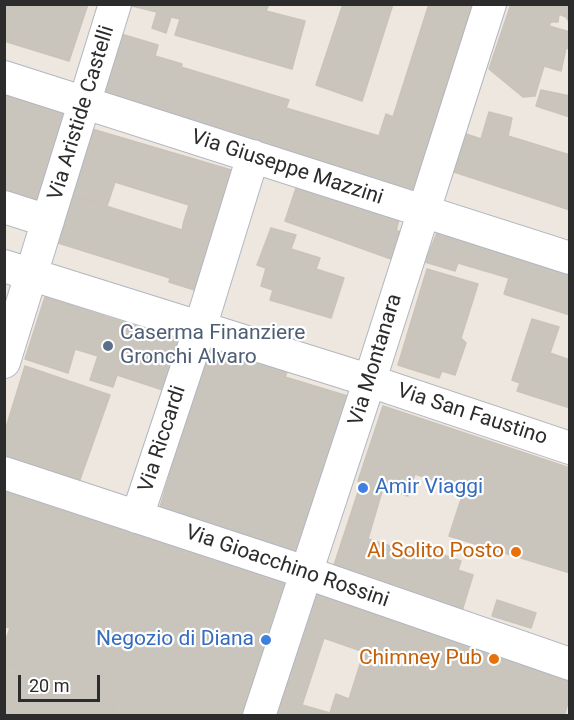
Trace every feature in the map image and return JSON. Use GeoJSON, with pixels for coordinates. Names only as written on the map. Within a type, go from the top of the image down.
{"type":"FeatureCollection","features":[{"type":"Feature","properties":{"kind":"street","name":"Via Aristide Castelli"},"geometry":{"type":"LineString","coordinates":[[18,271],[48,221],[115,4]]}},
{"type":"Feature","properties":{"kind":"street","name":"Via Montanara"},"geometry":{"type":"LineString","coordinates":[[259,716],[370,381],[422,211],[490,4]]}},
{"type":"Feature","properties":{"kind":"street","name":"Via Giuseppe Mazzini"},"geometry":{"type":"LineString","coordinates":[[4,77],[570,258]]}},
{"type":"Feature","properties":{"kind":"street","name":"Via Riccardi"},"geometry":{"type":"LineString","coordinates":[[137,517],[200,328],[253,156]]}},
{"type":"Feature","properties":{"kind":"street"},"geometry":{"type":"LineString","coordinates":[[4,207],[48,221]]}},
{"type":"Feature","properties":{"kind":"street"},"geometry":{"type":"LineString","coordinates":[[4,362],[18,271]]}},
{"type":"Feature","properties":{"kind":"street","name":"Via San Faustino"},"geometry":{"type":"LineString","coordinates":[[18,271],[370,381],[570,448]]}},
{"type":"Feature","properties":{"kind":"street","name":"Via Gioacchino Rossini"},"geometry":{"type":"LineString","coordinates":[[4,473],[307,573],[570,664]]}},
{"type":"Feature","properties":{"kind":"building"},"geometry":{"type":"Polygon","coordinates":[[[4,4],[88,4],[69,61],[4,41],[4,4]]]}},
{"type":"Feature","properties":{"kind":"building"},"geometry":{"type":"Polygon","coordinates":[[[269,4],[266,11],[305,21],[292,69],[175,35],[180,19],[171,17],[166,33],[152,28],[157,12],[128,5],[269,4]]]}},
{"type":"Feature","properties":{"kind":"building"},"geometry":{"type":"Polygon","coordinates":[[[343,4],[393,4],[362,101],[316,85],[343,4]]]}},
{"type":"Feature","properties":{"kind":"building"},"geometry":{"type":"Polygon","coordinates":[[[429,4],[472,4],[412,192],[102,97],[121,34],[158,45],[155,56],[182,64],[181,67],[289,100],[286,108],[379,136],[386,114],[393,117],[429,4]]]}},
{"type":"Feature","properties":{"kind":"building"},"geometry":{"type":"Polygon","coordinates":[[[511,4],[570,4],[570,23],[566,17],[559,14],[558,22],[551,22],[549,26],[570,32],[570,49],[566,48],[561,71],[544,66],[535,96],[523,97],[489,69],[511,4]]]}},
{"type":"Feature","properties":{"kind":"building"},"geometry":{"type":"Polygon","coordinates":[[[541,90],[570,96],[570,117],[536,106],[541,90]]]}},
{"type":"Feature","properties":{"kind":"building"},"geometry":{"type":"Polygon","coordinates":[[[4,95],[68,114],[41,206],[4,195],[4,95]]]}},
{"type":"Feature","properties":{"kind":"building"},"geometry":{"type":"Polygon","coordinates":[[[489,112],[512,118],[508,136],[570,155],[570,210],[451,171],[463,133],[481,139],[489,112]]]}},
{"type":"Feature","properties":{"kind":"building"},"geometry":{"type":"Polygon","coordinates":[[[92,129],[238,172],[220,232],[184,221],[189,205],[115,182],[107,206],[71,195],[92,129]]]}},
{"type":"Feature","properties":{"kind":"building"},"geometry":{"type":"Polygon","coordinates":[[[297,185],[400,216],[396,231],[400,231],[391,259],[285,221],[297,185]]]}},
{"type":"Feature","properties":{"kind":"building"},"geometry":{"type":"Polygon","coordinates":[[[71,195],[182,230],[184,221],[220,232],[201,292],[169,282],[170,278],[55,242],[71,195]]]}},
{"type":"Feature","properties":{"kind":"building"},"geometry":{"type":"Polygon","coordinates":[[[271,228],[296,235],[291,249],[320,258],[316,269],[344,278],[331,318],[270,300],[273,290],[261,286],[266,268],[257,265],[271,228]]]}},
{"type":"Feature","properties":{"kind":"building"},"geometry":{"type":"Polygon","coordinates":[[[439,228],[517,252],[509,278],[458,263],[455,271],[425,262],[439,228]]]}},
{"type":"Feature","properties":{"kind":"building"},"geometry":{"type":"Polygon","coordinates":[[[517,252],[570,267],[570,315],[504,294],[517,252]]]}},
{"type":"Feature","properties":{"kind":"building"},"geometry":{"type":"Polygon","coordinates":[[[427,269],[478,284],[461,338],[466,343],[455,375],[442,371],[439,378],[398,365],[427,269]]]}},
{"type":"Feature","properties":{"kind":"building","name":"Caserma Finanziere Gronchi Alvaro"},"geometry":{"type":"Polygon","coordinates":[[[45,297],[188,343],[172,393],[117,375],[113,387],[90,380],[98,356],[75,349],[68,373],[25,359],[45,297]]]}},
{"type":"Feature","properties":{"kind":"building"},"geometry":{"type":"Polygon","coordinates":[[[532,319],[559,327],[550,353],[570,360],[570,408],[517,391],[520,383],[512,380],[532,319]]]}},
{"type":"Feature","properties":{"kind":"building"},"geometry":{"type":"Polygon","coordinates":[[[208,345],[287,372],[285,377],[354,398],[300,556],[160,507],[208,345]]]}},
{"type":"Feature","properties":{"kind":"building"},"geometry":{"type":"Polygon","coordinates":[[[25,366],[110,395],[77,488],[4,464],[4,434],[25,366]]]}},
{"type":"Feature","properties":{"kind":"building"},"geometry":{"type":"Polygon","coordinates":[[[383,406],[570,468],[570,573],[449,536],[464,490],[415,474],[408,496],[383,488],[368,539],[413,553],[415,545],[461,561],[458,570],[473,575],[462,611],[334,565],[361,483],[358,481],[383,406]]]}},
{"type":"Feature","properties":{"kind":"building"},"geometry":{"type":"Polygon","coordinates":[[[4,488],[288,580],[248,716],[111,716],[116,700],[4,663],[4,645],[10,628],[4,626],[4,488]]]}},
{"type":"Feature","properties":{"kind":"building"},"geometry":{"type":"Polygon","coordinates":[[[309,584],[510,654],[508,659],[570,678],[570,696],[564,716],[268,716],[309,584]],[[324,638],[302,705],[330,713],[336,694],[349,699],[364,652],[324,638]]]}},
{"type":"Feature","properties":{"kind":"building"},"geometry":{"type":"Polygon","coordinates":[[[497,600],[536,613],[531,628],[492,616],[497,600]]]}},
{"type":"Feature","properties":{"kind":"building"},"geometry":{"type":"Polygon","coordinates":[[[4,663],[116,700],[111,716],[4,716],[4,663]]]}},
{"type":"Feature","properties":{"kind":"place","name":"Caserma Finanziere Gronchi Alvaro"},"geometry":{"type":"Point","coordinates":[108,346]}},
{"type":"Feature","properties":{"kind":"place","name":"Amir Viaggi"},"geometry":{"type":"Point","coordinates":[363,488]}},
{"type":"Feature","properties":{"kind":"place","name":"Al Solito Posto"},"geometry":{"type":"Point","coordinates":[516,552]}},
{"type":"Feature","properties":{"kind":"place","name":"Negozio di Diana"},"geometry":{"type":"Point","coordinates":[266,640]}},
{"type":"Feature","properties":{"kind":"place","name":"Chimney Pub"},"geometry":{"type":"Point","coordinates":[494,659]}}]}
